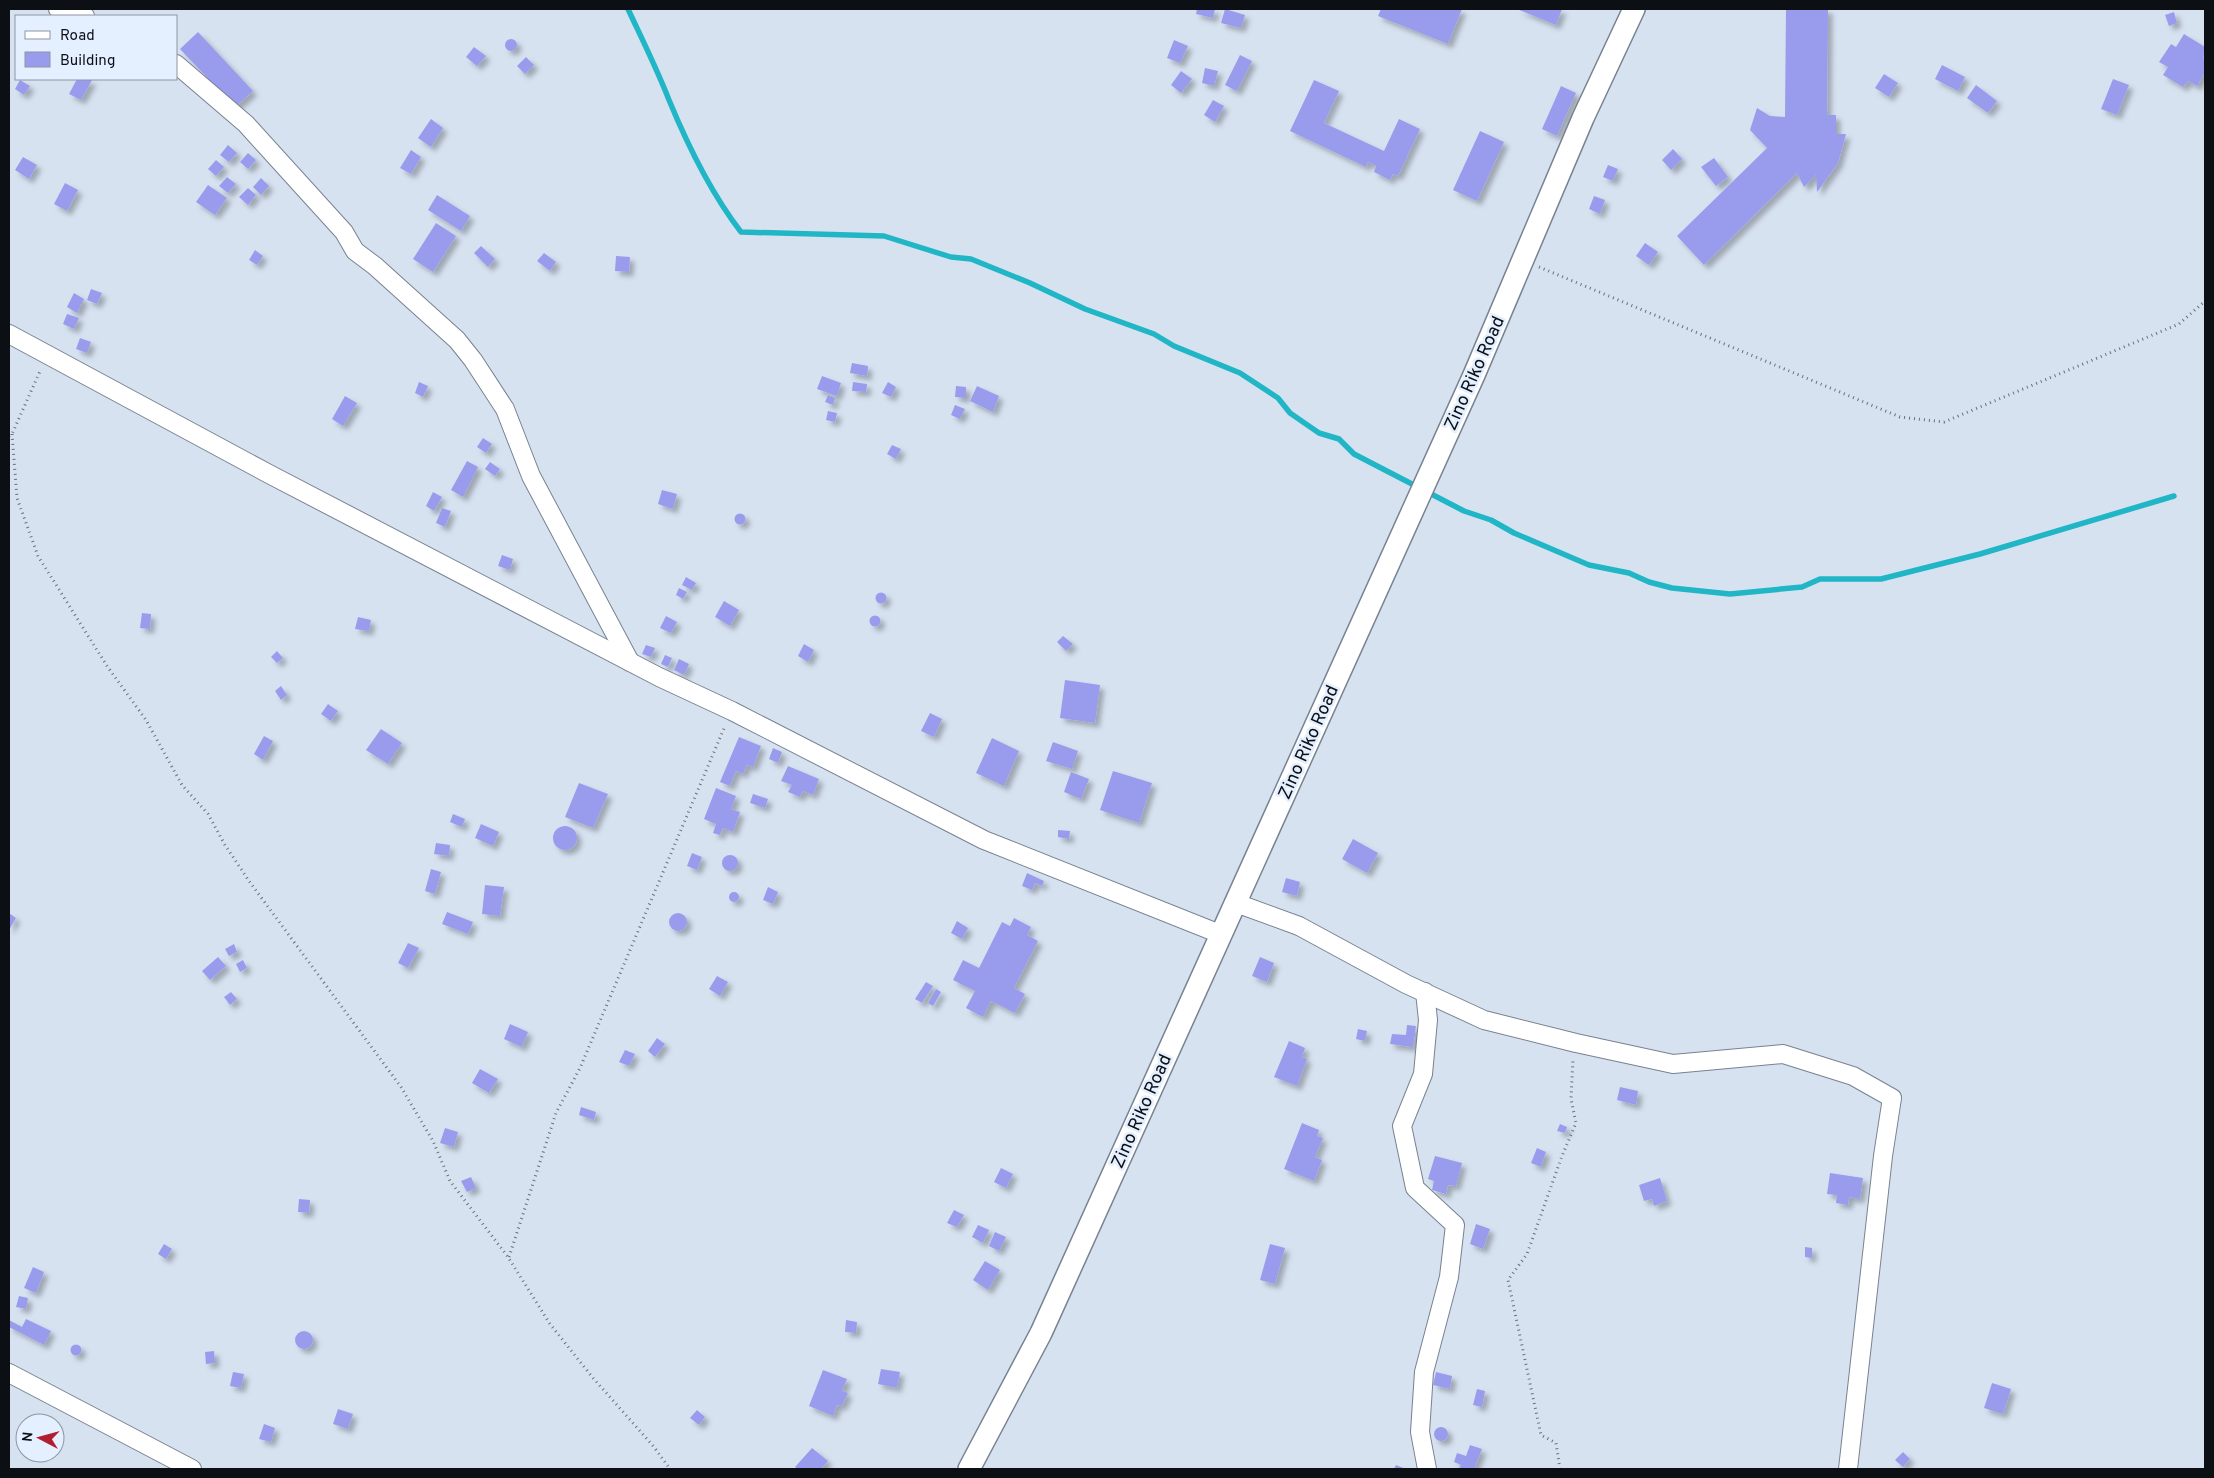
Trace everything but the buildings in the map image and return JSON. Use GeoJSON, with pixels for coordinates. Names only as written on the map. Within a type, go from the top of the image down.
{"type":"FeatureCollection","features":[{"type":"Feature","properties":{"kind":"street"},"geometry":{"type":"LineString","coordinates":[[58,9],[81,15]]}},
{"type":"Feature","properties":{"kind":"street","name":"Zino Riko Road"},"geometry":{"type":"LineString","coordinates":[[969,1469],[1041,1333],[1474,375],[1583,118],[1634,9]]}},
{"type":"Feature","properties":{"kind":"street"},"geometry":{"type":"LineString","coordinates":[[178,66],[246,124],[344,232],[355,251],[375,266],[457,340],[473,360],[505,409],[531,476],[630,662]]}},
{"type":"Feature","properties":{"kind":"street"},"geometry":{"type":"LineString","coordinates":[[9,334],[278,478],[630,662],[732,711],[984,840],[1220,934]]}},
{"type":"Feature","properties":{"kind":"street"},"geometry":{"type":"LineString","coordinates":[[1236,903],[1300,926],[1356,958],[1484,1020],[1576,1043],[1673,1064],[1783,1054],[1853,1076],[1892,1098],[1882,1156],[1848,1469]]}},
{"type":"Feature","properties":{"kind":"street"},"geometry":{"type":"LineString","coordinates":[[1425,992],[1428,1020],[1424,1074],[1402,1126],[1415,1188],[1455,1225],[1450,1277],[1424,1372],[1420,1432],[1427,1469]]}},
{"type":"Feature","properties":{"kind":"street"},"geometry":{"type":"LineString","coordinates":[[9,1373],[192,1469]]}},
{"type":"Feature","properties":{"kind":"path"},"geometry":{"type":"LineString","coordinates":[[1523,260],[1900,417],[1944,422],[2179,324],[2205,301]]}},
{"type":"Feature","properties":{"kind":"path"},"geometry":{"type":"LineString","coordinates":[[47,355],[10,435],[17,498],[38,556],[107,666],[146,720],[182,786],[208,814],[249,880],[402,1087],[433,1141],[450,1181],[508,1257],[550,1324],[593,1378],[654,1447],[670,1469]]}},
{"type":"Feature","properties":{"kind":"path"},"geometry":{"type":"LineString","coordinates":[[508,1257],[556,1113],[580,1068],[732,711]]}},
{"type":"Feature","properties":{"kind":"path"},"geometry":{"type":"LineString","coordinates":[[1560,1469],[1556,1443],[1541,1435],[1508,1280],[1527,1254],[1562,1156],[1576,1123],[1570,1099],[1571,1068],[1576,1043]]}},
{"type":"Feature","properties":{"kind":"waterway"},"geometry":{"type":"LineString","coordinates":[[628,9],[692,151],[719,201],[741,232],[884,236],[951,257],[971,259],[1030,283],[1085,309],[1154,334],[1174,346],[1240,373],[1278,398],[1290,413],[1319,433],[1339,439],[1354,454],[1464,511],[1491,520],[1514,533],[1589,565],[1629,573],[1649,582],[1672,588],[1730,594],[1802,587],[1820,579],[1881,579],[1980,554],[2174,496]]}}]}
